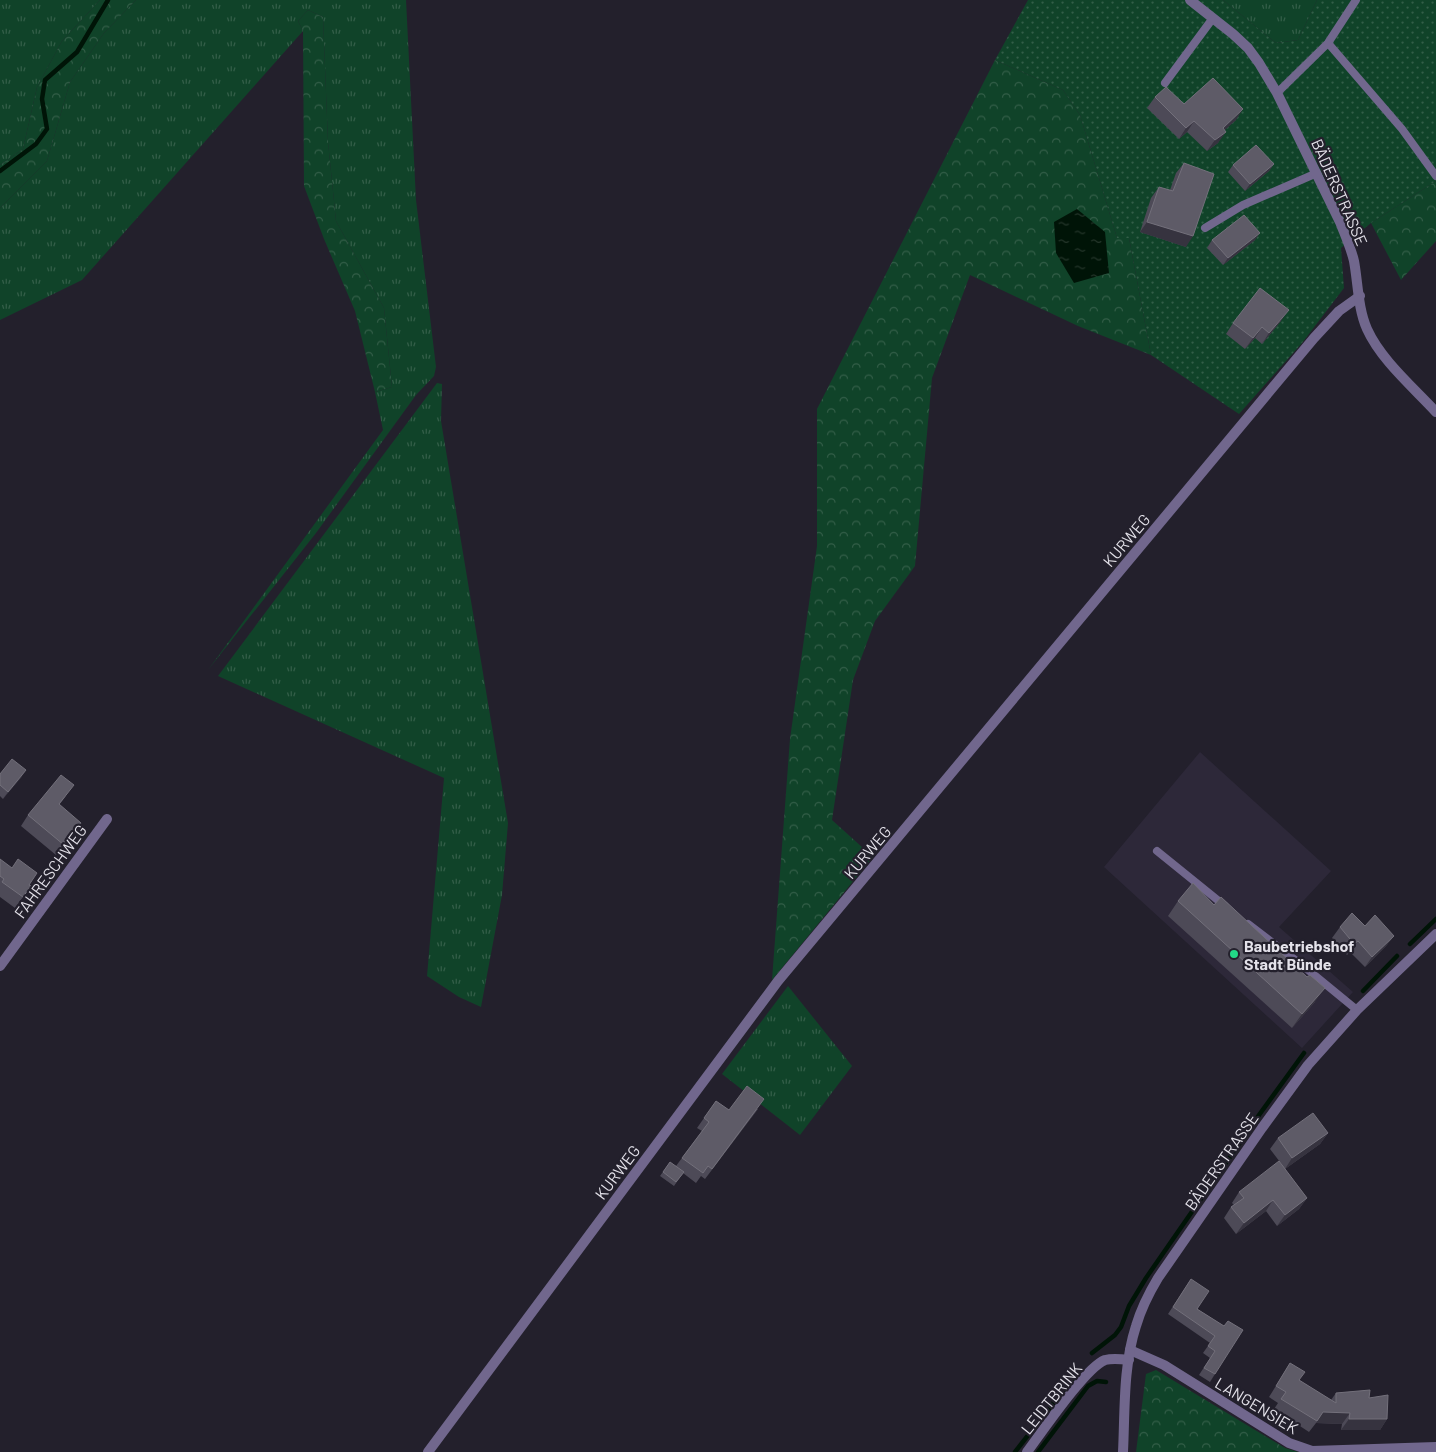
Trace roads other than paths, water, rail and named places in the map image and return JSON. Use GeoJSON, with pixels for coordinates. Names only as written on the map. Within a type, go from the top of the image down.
{"type":"FeatureCollection","features":[{"type":"Feature","properties":{"kind":"street","name":"BÄDERSTRASSE"},"geometry":{"type":"LineString","coordinates":[[1190,0],[1248,48],[1277,93],[1317,173],[1349,244],[1354,259],[1362,314],[1367,329],[1376,344],[1436,412]]}},
{"type":"Feature","properties":{"kind":"street","name":"KURWEG"},"geometry":{"type":"LineString","coordinates":[[428,1452],[778,981],[1314,338],[1339,311],[1360,296]]}},
{"type":"Feature","properties":{"kind":"street","name":"FAHRESCHWEG"},"geometry":{"type":"LineString","coordinates":[[0,966],[107,819]]}},
{"type":"Feature","properties":{"kind":"street","name":"BÄDERSTRASSE"},"geometry":{"type":"LineString","coordinates":[[1123,1452],[1130,1355],[1135,1327],[1146,1300],[1158,1278],[1308,1065],[1357,1010],[1436,934]]}},
{"type":"Feature","properties":{"kind":"street","name":"LANGENSIEK"},"geometry":{"type":"LineString","coordinates":[[1130,1355],[1164,1365],[1289,1444],[1312,1451],[1436,1448]]}},
{"type":"Feature","properties":{"kind":"street","name":"LEIDTBRINK"},"geometry":{"type":"LineString","coordinates":[[1027,1452],[1079,1382],[1094,1367],[1105,1360],[1130,1355]]}},
{"type":"Feature","properties":{"kind":"lane"},"geometry":{"type":"LineString","coordinates":[[1277,93],[1328,43],[1356,0]]}},
{"type":"Feature","properties":{"kind":"lane"},"geometry":{"type":"LineString","coordinates":[[1165,82],[1213,18]]}},
{"type":"Feature","properties":{"kind":"lane"},"geometry":{"type":"LineString","coordinates":[[1328,43],[1402,129],[1436,176]]}},
{"type":"Feature","properties":{"kind":"lane"},"geometry":{"type":"LineString","coordinates":[[1205,228],[1243,205],[1317,173]]}},
{"type":"Feature","properties":{"kind":"lane"},"geometry":{"type":"LineString","coordinates":[[1157,851],[1230,910]]}},
{"type":"Feature","properties":{"kind":"lane"},"geometry":{"type":"LineString","coordinates":[[1238,916],[1357,1010]]}},
{"type":"Feature","properties":{"kind":"water"},"geometry":{"type":"Polygon","coordinates":[[[1077,209],[1105,232],[1109,273],[1074,283],[1056,253],[1054,222],[1077,209]]]}},
{"type":"Feature","properties":{"kind":"waterway"},"geometry":{"type":"LineString","coordinates":[[0,171],[36,144],[47,129],[42,99],[45,80],[77,52],[108,0]]}},
{"type":"Feature","properties":{"kind":"waterway"},"geometry":{"type":"LineString","coordinates":[[1410,944],[1436,919]]}},
{"type":"Feature","properties":{"kind":"waterway"},"geometry":{"type":"LineString","coordinates":[[1363,991],[1397,956]]}},
{"type":"Feature","properties":{"kind":"waterway"},"geometry":{"type":"LineString","coordinates":[[1092,1353],[1115,1335],[1121,1327],[1129,1306],[1146,1278],[1304,1053]]}},
{"type":"Feature","properties":{"kind":"waterway"},"geometry":{"type":"LineString","coordinates":[[1015,1452],[1079,1370]]}},
{"type":"Feature","properties":{"kind":"waterway"},"geometry":{"type":"LineString","coordinates":[[1038,1452],[1088,1386],[1097,1381],[1106,1382]]}},
{"type":"Feature","properties":{"kind":"place","name":"Baubetriebshof Stadt Bünde"},"geometry":{"type":"Point","coordinates":[1234,954]}}]}
